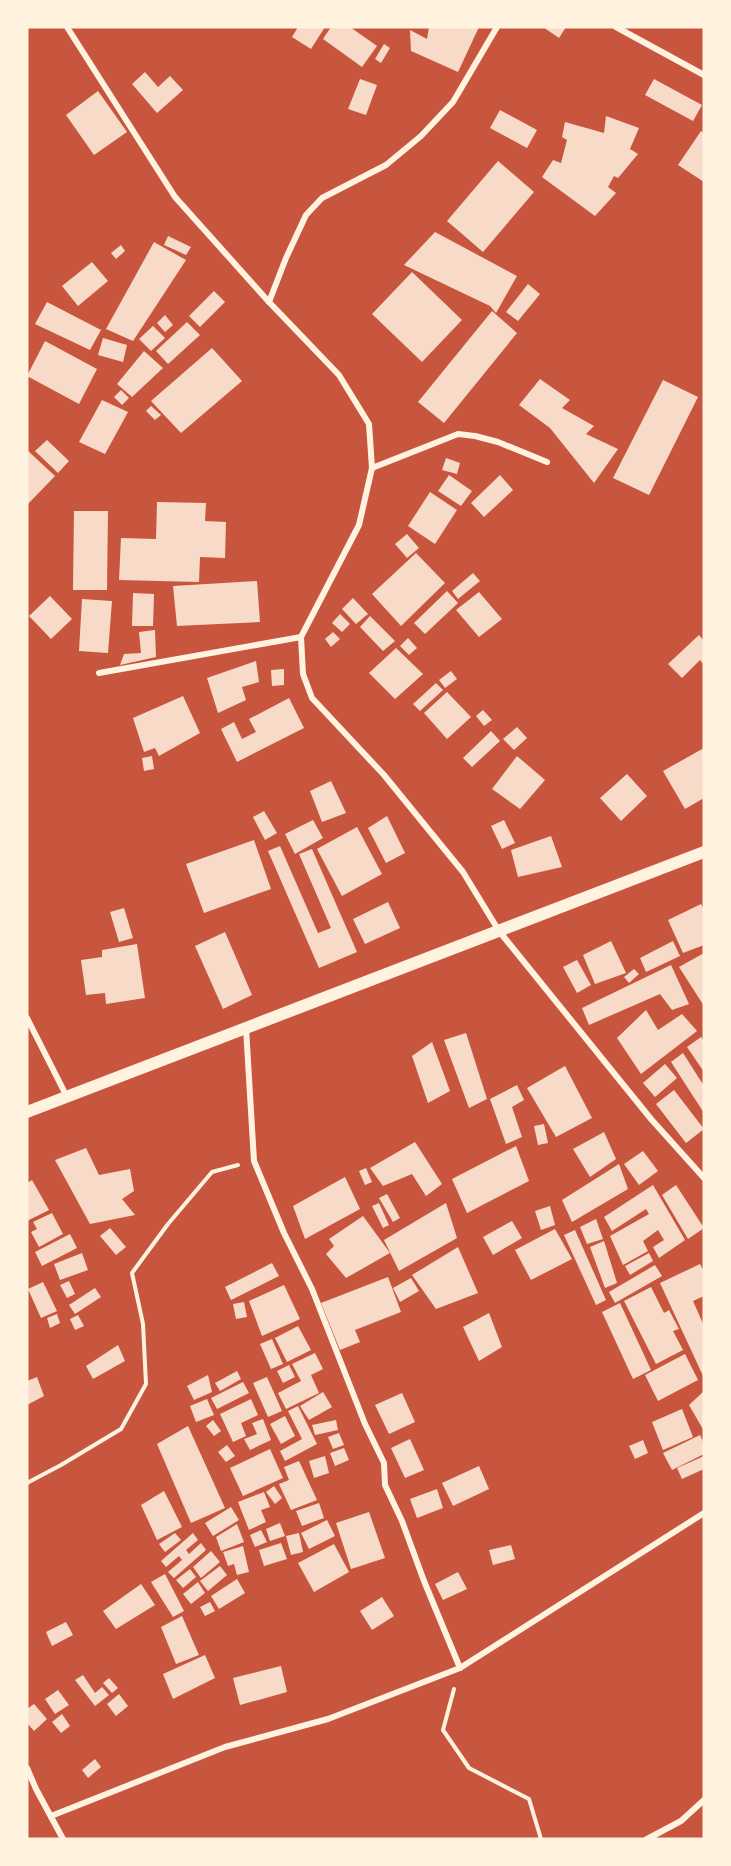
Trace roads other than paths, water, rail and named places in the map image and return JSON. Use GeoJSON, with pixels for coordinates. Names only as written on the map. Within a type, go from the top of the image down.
{"type":"FeatureCollection","features":[{"type":"Feature","properties":{"kind":"main road"},"geometry":{"type":"LineString","coordinates":[[27,1112],[704,852]]}},
{"type":"Feature","properties":{"kind":"street"},"geometry":{"type":"LineString","coordinates":[[68,27],[175,197],[268,302],[339,375],[369,424],[372,468],[359,525],[301,637],[303,674],[312,698],[384,775],[463,872],[499,931],[651,1119],[704,1178]]}},
{"type":"Feature","properties":{"kind":"street"},"geometry":{"type":"LineString","coordinates":[[268,302],[306,215],[322,198],[386,165],[422,136],[453,102],[497,27]]}},
{"type":"Feature","properties":{"kind":"street"},"geometry":{"type":"LineString","coordinates":[[616,27],[704,75]]}},
{"type":"Feature","properties":{"kind":"street"},"geometry":{"type":"LineString","coordinates":[[372,468],[458,434],[498,442],[547,462]]}},
{"type":"Feature","properties":{"kind":"street"},"geometry":{"type":"LineString","coordinates":[[99,673],[301,637]]}},
{"type":"Feature","properties":{"kind":"street"},"geometry":{"type":"LineString","coordinates":[[27,1018],[67,1097]]}},
{"type":"Feature","properties":{"kind":"street"},"geometry":{"type":"LineString","coordinates":[[246,1028],[254,1161],[284,1233],[312,1289],[365,1424],[384,1463],[385,1485],[402,1521],[460,1668]]}},
{"type":"Feature","properties":{"kind":"street"},"geometry":{"type":"LineString","coordinates":[[51,1816],[225,1747],[328,1719],[460,1668],[704,1513]]}},
{"type":"Feature","properties":{"kind":"street"},"geometry":{"type":"LineString","coordinates":[[27,1768],[63,1839]]}},
{"type":"Feature","properties":{"kind":"street"},"geometry":{"type":"LineString","coordinates":[[647,1839],[681,1821],[704,1800]]}}]}
